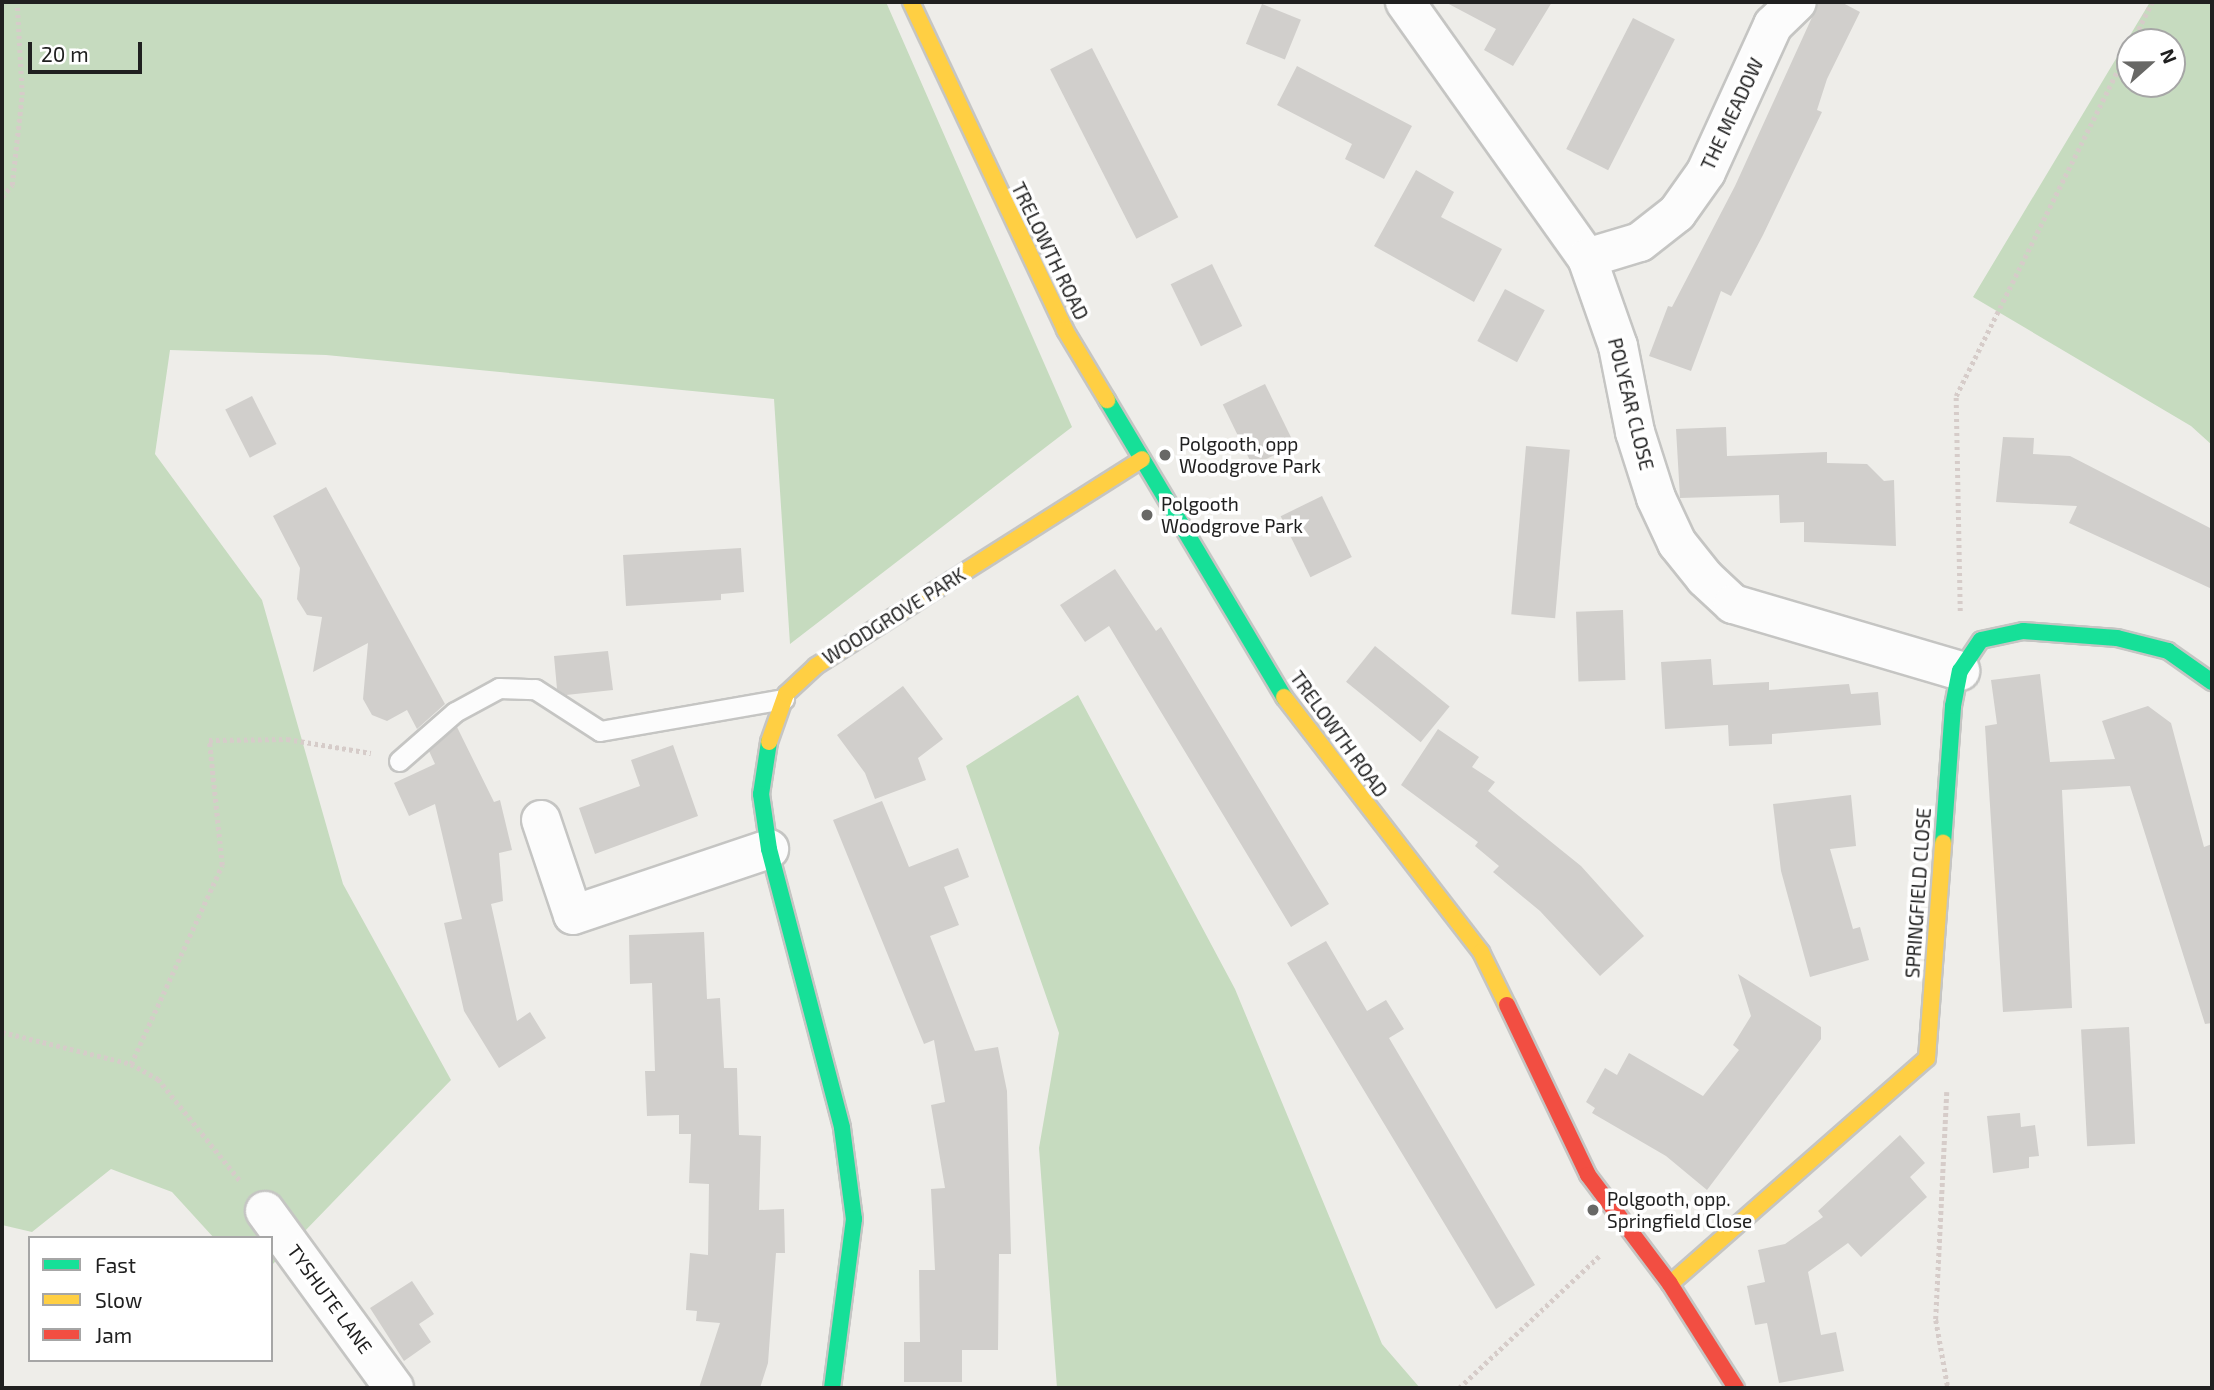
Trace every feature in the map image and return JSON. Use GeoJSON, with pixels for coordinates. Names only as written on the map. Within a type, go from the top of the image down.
{"type":"FeatureCollection","features":[{"type":"Feature","properties":{"kind":"street","name":"TRELOWTH ROAD"},"geometry":{"type":"LineString","coordinates":[[911,2],[1065,330],[1293,712],[1480,952],[1588,1175],[1670,1284],[1736,1388]]}},
{"type":"Feature","properties":{"kind":"street","name":"POLYEAR CLOSE"},"geometry":{"type":"LineString","coordinates":[[1405,2],[1587,258],[1618,345],[1635,432],[1656,498],[1676,543],[1705,578],[1733,604],[1960,671]]}},
{"type":"Feature","properties":{"kind":"street","name":"THE MEADOW"},"geometry":{"type":"LineString","coordinates":[[1587,258],[1640,242],[1677,213],[1706,172],[1777,9]]}},
{"type":"Feature","properties":{"kind":"street","name":"WOODGROVE PARK"},"geometry":{"type":"LineString","coordinates":[[832,1388],[847,1301],[853,1219],[842,1128],[769,849],[761,794],[773,721],[784,699],[816,666],[1142,459]]}},
{"type":"Feature","properties":{"kind":"street","name":"SPRINGFIELD CLOSE"},"geometry":{"type":"LineString","coordinates":[[1927,1058],[1953,706],[1960,671],[1980,640],[2023,631],[2117,638],[2168,651],[2212,681]]}},
{"type":"Feature","properties":{"kind":"street"},"geometry":{"type":"LineString","coordinates":[[541,820],[573,915],[769,849]]}},
{"type":"Feature","properties":{"kind":"street"},"geometry":{"type":"LineString","coordinates":[[1670,1284],[1927,1058]]}},
{"type":"Feature","properties":{"kind":"street","name":"TYSHUTE LANE"},"geometry":{"type":"LineString","coordinates":[[265,1211],[394,1388]]}},
{"type":"Feature","properties":{"kind":"lane"},"geometry":{"type":"LineString","coordinates":[[399,761],[455,712],[499,688],[535,689],[600,731],[784,699]]}},
{"type":"Feature","properties":{"kind":"path"},"geometry":{"type":"LineString","coordinates":[[2,197],[12,186],[22,95],[17,2]]}},
{"type":"Feature","properties":{"kind":"path"},"geometry":{"type":"LineString","coordinates":[[2139,28],[2152,2]]}},
{"type":"Feature","properties":{"kind":"path"},"geometry":{"type":"LineString","coordinates":[[1960,671],[1956,396],[2116,74]]}},
{"type":"Feature","properties":{"kind":"path"},"geometry":{"type":"LineString","coordinates":[[131,1064],[222,865],[209,740],[341,744],[399,761]]}},
{"type":"Feature","properties":{"kind":"path"},"geometry":{"type":"LineString","coordinates":[[2,1032],[131,1064],[158,1079],[265,1211]]}},
{"type":"Feature","properties":{"kind":"path"},"geometry":{"type":"LineString","coordinates":[[1927,1058],[1950,1097],[1936,1320],[1948,1388]]}},
{"type":"Feature","properties":{"kind":"path"},"geometry":{"type":"LineString","coordinates":[[1460,1388],[1628,1229]]}},
{"type":"Feature","properties":{"kind":"green space"},"geometry":{"type":"Polygon","coordinates":[[[2,2],[886,2],[1072,427],[790,644],[774,399],[326,355],[170,350],[155,454],[262,600],[343,884],[451,1080],[273,1264],[273,1236],[212,1236],[172,1192],[111,1169],[32,1232],[2,1225],[2,2]]]}},
{"type":"Feature","properties":{"kind":"green space"},"geometry":{"type":"Polygon","coordinates":[[[2150,2],[2212,2],[2212,445],[2191,426],[1973,297],[2116,59],[2116,98],[2186,98],[2186,28],[2134,28],[2150,2]]]}},
{"type":"Feature","properties":{"kind":"green space"},"geometry":{"type":"Polygon","coordinates":[[[1078,695],[1235,989],[1382,1344],[1420,1388],[1057,1388],[1039,1148],[1059,1033],[966,766],[1078,695]]]}},
{"type":"Feature","properties":{"kind":"building"},"geometry":{"type":"Polygon","coordinates":[[[1445,2],[1552,2],[1513,66],[1484,50],[1496,29],[1445,2]]]}},
{"type":"Feature","properties":{"kind":"building"},"geometry":{"type":"Polygon","coordinates":[[[1819,2],[1841,2],[1860,12],[1827,79],[1817,110],[1822,112],[1763,235],[1731,296],[1721,291],[1691,371],[1649,356],[1668,306],[1672,307],[1735,186],[1819,2]]]}},
{"type":"Feature","properties":{"kind":"building"},"geometry":{"type":"Polygon","coordinates":[[[1262,4],[1301,20],[1285,60],[1246,44],[1262,4]]]}},
{"type":"Feature","properties":{"kind":"building"},"geometry":{"type":"Polygon","coordinates":[[[1633,18],[1675,39],[1608,170],[1566,149],[1633,18]]]}},
{"type":"Feature","properties":{"kind":"building"},"geometry":{"type":"Polygon","coordinates":[[[1092,48],[1178,217],[1136,239],[1050,69],[1092,48]]]}},
{"type":"Feature","properties":{"kind":"building"},"geometry":{"type":"Polygon","coordinates":[[[1297,66],[1412,126],[1384,179],[1345,159],[1352,144],[1277,105],[1297,66]]]}},
{"type":"Feature","properties":{"kind":"building"},"geometry":{"type":"Polygon","coordinates":[[[1416,170],[1454,192],[1441,217],[1502,249],[1474,302],[1374,246],[1416,170]]]}},
{"type":"Feature","properties":{"kind":"building"},"geometry":{"type":"Polygon","coordinates":[[[1212,264],[1242,326],[1201,346],[1171,284],[1212,264]]]}},
{"type":"Feature","properties":{"kind":"building"},"geometry":{"type":"Polygon","coordinates":[[[1505,289],[1545,310],[1517,362],[1477,341],[1505,289]]]}},
{"type":"Feature","properties":{"kind":"building"},"geometry":{"type":"Polygon","coordinates":[[[1265,384],[1295,445],[1253,466],[1223,405],[1265,384]]]}},
{"type":"Feature","properties":{"kind":"building"},"geometry":{"type":"Polygon","coordinates":[[[252,396],[277,444],[250,458],[225,410],[252,396]]]}},
{"type":"Feature","properties":{"kind":"building"},"geometry":{"type":"Polygon","coordinates":[[[1726,427],[1727,456],[1827,452],[1827,463],[1867,464],[1884,481],[1894,480],[1896,546],[1804,542],[1804,522],[1780,523],[1779,495],[1680,498],[1676,429],[1726,427]]]}},
{"type":"Feature","properties":{"kind":"building"},"geometry":{"type":"Polygon","coordinates":[[[2003,437],[2034,438],[2033,454],[2070,456],[2212,529],[2212,589],[2069,523],[2077,506],[1996,502],[2003,437]]]}},
{"type":"Feature","properties":{"kind":"building"},"geometry":{"type":"Polygon","coordinates":[[[1526,446],[1570,450],[1555,618],[1511,614],[1526,446]]]}},
{"type":"Feature","properties":{"kind":"building"},"geometry":{"type":"Polygon","coordinates":[[[326,487],[445,704],[417,729],[407,710],[387,721],[372,715],[363,699],[368,643],[313,672],[322,617],[307,615],[297,599],[300,568],[273,516],[326,487]]]}},
{"type":"Feature","properties":{"kind":"building"},"geometry":{"type":"Polygon","coordinates":[[[1322,496],[1352,557],[1310,577],[1281,516],[1322,496]]]}},
{"type":"Feature","properties":{"kind":"building"},"geometry":{"type":"Polygon","coordinates":[[[741,548],[744,592],[721,594],[721,600],[626,606],[623,555],[741,548]]]}},
{"type":"Feature","properties":{"kind":"building"},"geometry":{"type":"Polygon","coordinates":[[[1115,569],[1156,631],[1161,627],[1329,904],[1291,927],[1109,626],[1085,642],[1060,605],[1115,569]]]}},
{"type":"Feature","properties":{"kind":"building"},"geometry":{"type":"Polygon","coordinates":[[[1623,610],[1625,680],[1578,682],[1576,612],[1623,610]]]}},
{"type":"Feature","properties":{"kind":"building"},"geometry":{"type":"Polygon","coordinates":[[[1375,646],[1450,706],[1421,742],[1346,682],[1375,646]]]}},
{"type":"Feature","properties":{"kind":"building"},"geometry":{"type":"Polygon","coordinates":[[[608,651],[613,690],[566,695],[557,689],[554,656],[608,651]]]}},
{"type":"Feature","properties":{"kind":"building"},"geometry":{"type":"Polygon","coordinates":[[[1711,659],[1713,685],[1769,682],[1769,690],[1849,684],[1851,694],[1878,692],[1881,725],[1772,734],[1772,744],[1729,746],[1728,725],[1665,729],[1661,662],[1711,659]]]}},
{"type":"Feature","properties":{"kind":"building"},"geometry":{"type":"Polygon","coordinates":[[[2040,674],[2050,762],[2115,759],[2102,721],[2148,706],[2171,723],[2204,847],[2212,844],[2212,1023],[2205,1024],[2130,786],[2062,790],[2072,1008],[2003,1012],[1985,726],[1997,724],[1991,680],[2040,674]]]}},
{"type":"Feature","properties":{"kind":"building"},"geometry":{"type":"Polygon","coordinates":[[[903,686],[943,739],[918,758],[926,780],[875,799],[865,773],[837,735],[903,686]]]}},
{"type":"Feature","properties":{"kind":"building"},"geometry":{"type":"Polygon","coordinates":[[[457,727],[494,802],[500,800],[512,850],[499,853],[503,901],[491,904],[517,1021],[530,1012],[546,1038],[499,1068],[464,1011],[444,923],[462,919],[435,804],[409,816],[394,783],[435,764],[429,751],[457,727]]]}},
{"type":"Feature","properties":{"kind":"building"},"geometry":{"type":"Polygon","coordinates":[[[1438,729],[1479,757],[1472,767],[1495,782],[1488,791],[1581,866],[1644,936],[1600,976],[1540,911],[1493,872],[1499,866],[1475,846],[1478,842],[1401,785],[1438,729]]]}},
{"type":"Feature","properties":{"kind":"building"},"geometry":{"type":"Polygon","coordinates":[[[673,745],[698,816],[595,854],[579,808],[640,786],[631,760],[673,745]]]}},
{"type":"Feature","properties":{"kind":"building"},"geometry":{"type":"Polygon","coordinates":[[[1851,795],[1856,846],[1830,849],[1853,929],[1860,927],[1869,960],[1810,977],[1781,871],[1773,804],[1851,795]]]}},
{"type":"Feature","properties":{"kind":"building"},"geometry":{"type":"Polygon","coordinates":[[[882,801],[909,867],[958,848],[969,877],[944,887],[959,925],[930,936],[975,1051],[998,1047],[1007,1091],[1011,1254],[999,1254],[998,1350],[962,1350],[962,1382],[904,1382],[904,1342],[920,1342],[919,1270],[935,1270],[931,1189],[945,1188],[931,1105],[945,1102],[934,1040],[924,1044],[833,820],[882,801]]]}},
{"type":"Feature","properties":{"kind":"building"},"geometry":{"type":"Polygon","coordinates":[[[704,932],[707,999],[720,998],[724,1068],[737,1068],[739,1135],[761,1136],[759,1210],[784,1209],[785,1253],[776,1253],[768,1363],[760,1388],[699,1388],[720,1323],[696,1321],[697,1311],[686,1310],[690,1253],[708,1255],[709,1184],[689,1183],[691,1134],[679,1134],[679,1115],[647,1116],[645,1071],[655,1071],[652,983],[630,984],[629,935],[704,932]]]}},
{"type":"Feature","properties":{"kind":"building"},"geometry":{"type":"Polygon","coordinates":[[[1326,941],[1367,1011],[1386,1000],[1404,1029],[1389,1038],[1535,1285],[1496,1309],[1287,963],[1326,941]]]}},
{"type":"Feature","properties":{"kind":"building"},"geometry":{"type":"Polygon","coordinates":[[[1738,974],[1821,1027],[1821,1039],[1707,1190],[1666,1156],[1592,1113],[1595,1108],[1586,1102],[1605,1068],[1617,1075],[1629,1053],[1703,1096],[1739,1050],[1733,1045],[1751,1016],[1738,974]]]}},
{"type":"Feature","properties":{"kind":"building"},"geometry":{"type":"Polygon","coordinates":[[[2129,1027],[2135,1144],[2087,1146],[2081,1030],[2129,1027]]]}},
{"type":"Feature","properties":{"kind":"building"},"geometry":{"type":"Polygon","coordinates":[[[2020,1113],[2021,1127],[2035,1125],[2039,1156],[2029,1157],[2029,1168],[1993,1173],[1987,1116],[2020,1113]]]}},
{"type":"Feature","properties":{"kind":"building"},"geometry":{"type":"Polygon","coordinates":[[[1900,1135],[1925,1163],[1910,1177],[1927,1197],[1861,1257],[1848,1243],[1808,1272],[1821,1335],[1836,1332],[1844,1371],[1779,1383],[1767,1323],[1755,1325],[1747,1286],[1765,1282],[1758,1250],[1785,1244],[1823,1217],[1818,1211],[1900,1135]]]}},
{"type":"Feature","properties":{"kind":"building"},"geometry":{"type":"Polygon","coordinates":[[[412,1281],[434,1314],[419,1324],[431,1342],[404,1361],[370,1308],[412,1281]]]}},
{"type":"Feature","properties":{"kind":"traffic: fast"},"geometry":{"type":"LineString","coordinates":[[1107,400],[1284,697]]}},
{"type":"Feature","properties":{"kind":"traffic: fast"},"geometry":{"type":"LineString","coordinates":[[1943,843],[1953,706],[1960,671],[1981,640],[2023,631],[2117,638],[2168,651],[2212,682]]}},
{"type":"Feature","properties":{"kind":"traffic: fast"},"geometry":{"type":"LineString","coordinates":[[769,742],[761,794],[769,849],[842,1128],[854,1219],[832,1388]]}},
{"type":"Feature","properties":{"kind":"traffic: slow"},"geometry":{"type":"LineString","coordinates":[[911,2],[1065,330],[1107,400]]}},
{"type":"Feature","properties":{"kind":"traffic: slow"},"geometry":{"type":"LineString","coordinates":[[769,742],[786,694],[816,666],[1142,459]]}},
{"type":"Feature","properties":{"kind":"traffic: slow"},"geometry":{"type":"LineString","coordinates":[[1284,697],[1481,952],[1507,1005]]}},
{"type":"Feature","properties":{"kind":"traffic: slow"},"geometry":{"type":"LineString","coordinates":[[1670,1284],[1927,1058],[1943,843]]}},
{"type":"Feature","properties":{"kind":"traffic: jam"},"geometry":{"type":"LineString","coordinates":[[1507,1005],[1588,1175],[1670,1284],[1736,1388]]}},
{"type":"Feature","properties":{"kind":"place","name":"Polgooth, opp Woodgrove Park"},"geometry":{"type":"Point","coordinates":[1165,455]}},
{"type":"Feature","properties":{"kind":"place","name":"Polgooth Woodgrove Park"},"geometry":{"type":"Point","coordinates":[1147,515]}},
{"type":"Feature","properties":{"kind":"place","name":"Polgooth, opp. Springfield Close"},"geometry":{"type":"Point","coordinates":[1593,1210]}}]}
